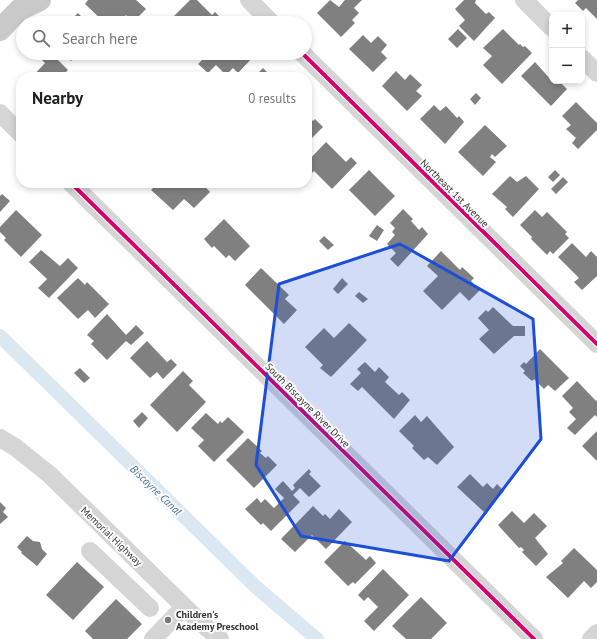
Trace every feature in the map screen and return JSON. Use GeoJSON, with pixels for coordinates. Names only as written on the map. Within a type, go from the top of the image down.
{"type":"FeatureCollection","features":[{"type":"Feature","properties":{"kind":"main road"},"geometry":{"type":"LineString","coordinates":[[0,30],[21,5],[40,0]]}},
{"type":"Feature","properties":{"kind":"street"},"geometry":{"type":"LineString","coordinates":[[249,0],[265,16]]}},
{"type":"Feature","properties":{"kind":"street"},"geometry":{"type":"LineString","coordinates":[[524,0],[549,25]]}},
{"type":"Feature","properties":{"kind":"street","name":"Northeast 1st Avenue"},"geometry":{"type":"LineString","coordinates":[[309,60],[597,344]]}},
{"type":"Feature","properties":{"kind":"street"},"geometry":{"type":"LineString","coordinates":[[585,61],[597,73]]}},
{"type":"Feature","properties":{"kind":"street"},"geometry":{"type":"LineString","coordinates":[[0,113],[16,129]]}},
{"type":"Feature","properties":{"kind":"street","name":"South Biscayne River Drive"},"geometry":{"type":"LineString","coordinates":[[76,188],[534,639]]}},
{"type":"Feature","properties":{"kind":"street","name":"Memorial Highway"},"geometry":{"type":"LineString","coordinates":[[0,438],[16,447],[50,475],[184,607],[220,639]]}},
{"type":"Feature","properties":{"kind":"street"},"geometry":{"type":"LineString","coordinates":[[122,545],[96,557],[145,603],[157,580]]}},
{"type":"Feature","properties":{"kind":"street"},"geometry":{"type":"LineString","coordinates":[[153,639],[184,607]]}},
{"type":"Feature","properties":{"kind":"street"},"geometry":{"type":"LineString","coordinates":[[591,639],[597,633]]}},
{"type":"Feature","properties":{"kind":"highlighted area"},"geometry":{"type":"Polygon","coordinates":[[[400,244],[533,319],[541,439],[449,561],[301,536],[256,465],[279,284],[400,244]]]}},
{"type":"Feature","properties":{"kind":"building"},"geometry":{"type":"Polygon","coordinates":[[[88,0],[136,0],[146,9],[139,16],[98,16],[85,4],[88,0]]]}},
{"type":"Feature","properties":{"kind":"building"},"geometry":{"type":"Polygon","coordinates":[[[190,0],[197,0],[212,15],[215,12],[219,16],[174,16],[190,0]]]}},
{"type":"Feature","properties":{"kind":"building"},"geometry":{"type":"Polygon","coordinates":[[[330,0],[339,7],[345,0],[362,0],[354,8],[359,13],[352,20],[355,23],[341,37],[317,13],[330,0]]]}},
{"type":"Feature","properties":{"kind":"building"},"geometry":{"type":"Polygon","coordinates":[[[464,0],[476,0],[475,3],[486,14],[489,12],[495,18],[474,41],[459,26],[465,20],[455,9],[464,0]]]}},
{"type":"Feature","properties":{"kind":"building"},"geometry":{"type":"Polygon","coordinates":[[[578,0],[597,0],[597,19],[586,8],[583,11],[575,3],[578,0]]]}},
{"type":"Feature","properties":{"kind":"building"},"geometry":{"type":"Polygon","coordinates":[[[458,29],[467,38],[457,48],[448,39],[458,29]]]}},
{"type":"Feature","properties":{"kind":"building"},"geometry":{"type":"Polygon","coordinates":[[[503,29],[519,45],[520,44],[523,47],[525,46],[532,53],[502,84],[483,65],[492,56],[483,48],[503,29]]]}},
{"type":"Feature","properties":{"kind":"building"},"geometry":{"type":"Polygon","coordinates":[[[363,35],[371,43],[378,36],[387,45],[381,52],[387,58],[373,72],[349,49],[363,35]]]}},
{"type":"Feature","properties":{"kind":"building"},"geometry":{"type":"Polygon","coordinates":[[[42,60],[58,60],[68,70],[66,72],[37,72],[45,63],[42,60]]]}},
{"type":"Feature","properties":{"kind":"building"},"geometry":{"type":"Polygon","coordinates":[[[202,60],[250,60],[239,72],[233,68],[229,72],[223,72],[216,65],[209,72],[207,72],[198,64],[202,60]]]}},
{"type":"Feature","properties":{"kind":"building"},"geometry":{"type":"Polygon","coordinates":[[[535,62],[549,78],[549,84],[562,84],[567,89],[551,106],[521,76],[535,62]]]}},
{"type":"Feature","properties":{"kind":"building"},"geometry":{"type":"Polygon","coordinates":[[[263,68],[267,72],[259,72],[263,68]]]}},
{"type":"Feature","properties":{"kind":"building"},"geometry":{"type":"Polygon","coordinates":[[[396,71],[405,80],[410,74],[422,85],[416,91],[422,96],[407,111],[382,86],[396,71]]]}},
{"type":"Feature","properties":{"kind":"building"},"geometry":{"type":"Polygon","coordinates":[[[476,93],[481,98],[475,105],[470,99],[476,93]]]}},
{"type":"Feature","properties":{"kind":"building"},"geometry":{"type":"Polygon","coordinates":[[[576,102],[597,123],[597,130],[578,149],[572,143],[576,138],[566,129],[571,125],[562,116],[576,102]]]}},
{"type":"Feature","properties":{"kind":"building"},"geometry":{"type":"Polygon","coordinates":[[[434,105],[440,111],[446,106],[457,118],[459,116],[464,122],[445,144],[420,119],[434,105]]]}},
{"type":"Feature","properties":{"kind":"building"},"geometry":{"type":"Polygon","coordinates":[[[315,119],[323,127],[312,138],[312,120],[313,121],[315,119]]]}},
{"type":"Feature","properties":{"kind":"building"},"geometry":{"type":"Polygon","coordinates":[[[485,125],[507,146],[495,157],[492,154],[490,157],[496,162],[483,176],[458,152],[485,125]]]}},
{"type":"Feature","properties":{"kind":"building"},"geometry":{"type":"Polygon","coordinates":[[[326,142],[346,162],[351,157],[357,163],[332,189],[314,171],[312,173],[312,157],[326,142]]]}},
{"type":"Feature","properties":{"kind":"building"},"geometry":{"type":"Polygon","coordinates":[[[369,170],[395,196],[375,216],[349,190],[369,170]]]}},
{"type":"Feature","properties":{"kind":"building"},"geometry":{"type":"Polygon","coordinates":[[[555,170],[560,175],[553,182],[548,177],[555,170]]]}},
{"type":"Feature","properties":{"kind":"building"},"geometry":{"type":"Polygon","coordinates":[[[510,176],[517,182],[526,176],[539,189],[513,217],[505,209],[507,207],[492,194],[510,176]]]}},
{"type":"Feature","properties":{"kind":"building"},"geometry":{"type":"Polygon","coordinates":[[[563,177],[568,182],[556,194],[551,189],[563,177]]]}},
{"type":"Feature","properties":{"kind":"building"},"geometry":{"type":"Polygon","coordinates":[[[153,188],[206,188],[210,192],[194,208],[184,199],[173,210],[151,190],[153,188]]]}},
{"type":"Feature","properties":{"kind":"building"},"geometry":{"type":"Polygon","coordinates":[[[2,194],[10,201],[0,212],[0,196],[2,194]]]}},
{"type":"Feature","properties":{"kind":"building"},"geometry":{"type":"Polygon","coordinates":[[[403,209],[413,219],[411,221],[419,230],[422,227],[428,234],[398,267],[390,259],[396,253],[387,244],[395,235],[392,232],[395,228],[390,223],[403,209]]]}},
{"type":"Feature","properties":{"kind":"building"},"geometry":{"type":"Polygon","coordinates":[[[16,210],[42,235],[21,257],[4,240],[6,238],[0,232],[0,227],[16,210]]]}},
{"type":"Feature","properties":{"kind":"building"},"geometry":{"type":"Polygon","coordinates":[[[535,210],[542,217],[547,212],[567,232],[565,234],[569,238],[553,254],[550,251],[547,255],[520,225],[535,210]]]}},
{"type":"Feature","properties":{"kind":"building"},"geometry":{"type":"Polygon","coordinates":[[[224,219],[250,246],[235,261],[229,255],[226,258],[214,246],[212,248],[204,239],[224,219]]]}},
{"type":"Feature","properties":{"kind":"building"},"geometry":{"type":"Polygon","coordinates":[[[377,225],[384,230],[377,241],[369,236],[377,225]]]}},
{"type":"Feature","properties":{"kind":"building"},"geometry":{"type":"Polygon","coordinates":[[[324,236],[334,245],[328,250],[319,241],[324,236]]]}},
{"type":"Feature","properties":{"kind":"building"},"geometry":{"type":"Polygon","coordinates":[[[572,243],[586,257],[591,251],[597,257],[597,276],[582,290],[574,282],[579,278],[558,257],[572,243]]]}},
{"type":"Feature","properties":{"kind":"building"},"geometry":{"type":"Polygon","coordinates":[[[41,250],[60,266],[68,258],[78,268],[49,298],[38,288],[47,279],[29,262],[41,250]]]}},
{"type":"Feature","properties":{"kind":"building"},"geometry":{"type":"Polygon","coordinates":[[[441,251],[460,270],[462,267],[474,278],[471,281],[480,290],[469,301],[460,292],[442,310],[423,291],[438,276],[427,266],[441,251]]]}},
{"type":"Feature","properties":{"kind":"building"},"geometry":{"type":"Polygon","coordinates":[[[261,268],[289,295],[285,299],[297,310],[284,324],[245,285],[261,268]]]}},
{"type":"Feature","properties":{"kind":"building"},"geometry":{"type":"Polygon","coordinates":[[[78,278],[85,285],[87,282],[109,304],[95,318],[88,310],[78,319],[57,298],[78,278]]]}},
{"type":"Feature","properties":{"kind":"building"},"geometry":{"type":"Polygon","coordinates":[[[342,278],[348,284],[338,294],[333,289],[342,278]]]}},
{"type":"Feature","properties":{"kind":"building"},"geometry":{"type":"Polygon","coordinates":[[[359,292],[368,299],[363,303],[355,296],[359,292]]]}},
{"type":"Feature","properties":{"kind":"building"},"geometry":{"type":"Polygon","coordinates":[[[493,307],[513,326],[525,326],[525,336],[514,336],[494,354],[479,339],[489,330],[478,318],[486,310],[488,312],[493,307]]]}},
{"type":"Feature","properties":{"kind":"building"},"geometry":{"type":"Polygon","coordinates":[[[107,314],[126,335],[136,325],[144,333],[131,345],[126,341],[107,360],[91,344],[94,341],[87,335],[107,314]]]}},
{"type":"Feature","properties":{"kind":"building"},"geometry":{"type":"Polygon","coordinates":[[[349,323],[367,340],[331,377],[320,368],[323,365],[305,347],[324,328],[334,338],[349,323]]]}},
{"type":"Feature","properties":{"kind":"building"},"geometry":{"type":"Polygon","coordinates":[[[147,341],[167,362],[171,359],[177,365],[163,379],[157,372],[150,378],[130,358],[147,341]]]}},
{"type":"Feature","properties":{"kind":"building"},"geometry":{"type":"Polygon","coordinates":[[[540,349],[569,378],[555,391],[548,385],[544,389],[534,379],[532,381],[523,373],[525,371],[520,366],[524,362],[526,364],[540,349]]]}},
{"type":"Feature","properties":{"kind":"building"},"geometry":{"type":"Polygon","coordinates":[[[365,362],[375,372],[379,367],[389,377],[385,382],[399,395],[402,392],[410,400],[394,419],[362,387],[358,391],[350,384],[361,373],[357,369],[365,362]]]}},
{"type":"Feature","properties":{"kind":"building"},"geometry":{"type":"Polygon","coordinates":[[[80,368],[90,378],[84,383],[74,373],[80,368]]]}},
{"type":"Feature","properties":{"kind":"building"},"geometry":{"type":"Polygon","coordinates":[[[183,371],[193,381],[189,385],[206,402],[177,432],[150,405],[183,371]]]}},
{"type":"Feature","properties":{"kind":"building"},"geometry":{"type":"Polygon","coordinates":[[[577,381],[596,401],[597,400],[597,417],[595,415],[575,435],[567,428],[576,419],[569,412],[573,408],[562,396],[577,381]]]}},
{"type":"Feature","properties":{"kind":"building"},"geometry":{"type":"Polygon","coordinates":[[[142,412],[148,418],[139,428],[133,421],[142,412]]]}},
{"type":"Feature","properties":{"kind":"building"},"geometry":{"type":"Polygon","coordinates":[[[206,413],[218,424],[220,421],[222,423],[228,417],[244,432],[214,462],[198,446],[204,440],[191,428],[206,413]]]}},
{"type":"Feature","properties":{"kind":"building"},"geometry":{"type":"Polygon","coordinates":[[[415,415],[421,422],[427,416],[454,447],[437,465],[428,457],[424,460],[412,448],[414,446],[399,431],[415,415]]]}},
{"type":"Feature","properties":{"kind":"building"},"geometry":{"type":"Polygon","coordinates":[[[597,431],[597,461],[582,446],[597,431]]]}},
{"type":"Feature","properties":{"kind":"building"},"geometry":{"type":"Polygon","coordinates":[[[248,438],[262,451],[260,453],[266,458],[268,456],[277,465],[254,488],[226,460],[248,438]]]}},
{"type":"Feature","properties":{"kind":"building"},"geometry":{"type":"Polygon","coordinates":[[[309,469],[311,472],[309,474],[321,486],[309,497],[300,488],[293,495],[300,502],[271,531],[263,523],[261,525],[245,509],[257,498],[261,503],[265,499],[274,508],[284,498],[275,489],[283,481],[292,491],[295,488],[293,485],[309,469]]]}},
{"type":"Feature","properties":{"kind":"building"},"geometry":{"type":"Polygon","coordinates":[[[470,474],[483,487],[487,483],[493,489],[497,484],[504,491],[484,512],[457,487],[470,474]]]}},
{"type":"Feature","properties":{"kind":"building"},"geometry":{"type":"Polygon","coordinates":[[[0,502],[6,508],[3,512],[8,517],[0,524],[0,502]]]}},
{"type":"Feature","properties":{"kind":"building"},"geometry":{"type":"Polygon","coordinates":[[[313,506],[323,516],[325,514],[330,519],[339,509],[352,522],[326,549],[312,535],[295,552],[281,539],[313,506]]]}},
{"type":"Feature","properties":{"kind":"building"},"geometry":{"type":"Polygon","coordinates":[[[512,511],[524,523],[534,513],[547,526],[535,538],[548,554],[536,566],[522,552],[524,550],[521,547],[519,548],[498,525],[512,511]]]}},
{"type":"Feature","properties":{"kind":"building"},"geometry":{"type":"Polygon","coordinates":[[[27,536],[33,541],[40,542],[42,549],[47,554],[37,566],[21,553],[22,552],[17,547],[27,536]]]}},
{"type":"Feature","properties":{"kind":"building"},"geometry":{"type":"Polygon","coordinates":[[[345,541],[366,560],[370,556],[376,563],[355,584],[353,582],[348,586],[324,562],[345,541]]]}},
{"type":"Feature","properties":{"kind":"building"},"geometry":{"type":"Polygon","coordinates":[[[574,548],[597,570],[597,582],[591,588],[584,581],[568,598],[546,577],[563,563],[561,561],[574,548]]]}},
{"type":"Feature","properties":{"kind":"building"},"geometry":{"type":"Polygon","coordinates":[[[77,562],[104,587],[73,620],[46,595],[77,562]]]}},
{"type":"Feature","properties":{"kind":"building"},"geometry":{"type":"Polygon","coordinates":[[[383,569],[409,595],[374,631],[364,621],[378,607],[368,597],[364,601],[358,595],[383,569]]]}},
{"type":"Feature","properties":{"kind":"building"},"geometry":{"type":"Polygon","coordinates":[[[421,597],[447,623],[431,639],[406,639],[392,626],[421,597]]]}},
{"type":"Feature","properties":{"kind":"building"},"geometry":{"type":"Polygon","coordinates":[[[116,599],[142,624],[127,639],[93,639],[85,631],[116,599]]]}},
{"type":"Feature","properties":{"kind":"waterway","name":"Biscayne Canal"},"geometry":{"type":"LineString","coordinates":[[0,336],[256,587],[317,639]]}},
{"type":"Feature","properties":{"kind":"cycle path"},"geometry":{"type":"LineString","coordinates":[[309,60],[597,344]]}},
{"type":"Feature","properties":{"kind":"cycle path"},"geometry":{"type":"LineString","coordinates":[[76,188],[534,639]]}},
{"type":"Feature","properties":{"kind":"place","name":"Children's Academy Preschool"},"geometry":{"type":"Point","coordinates":[168,620]}}]}
